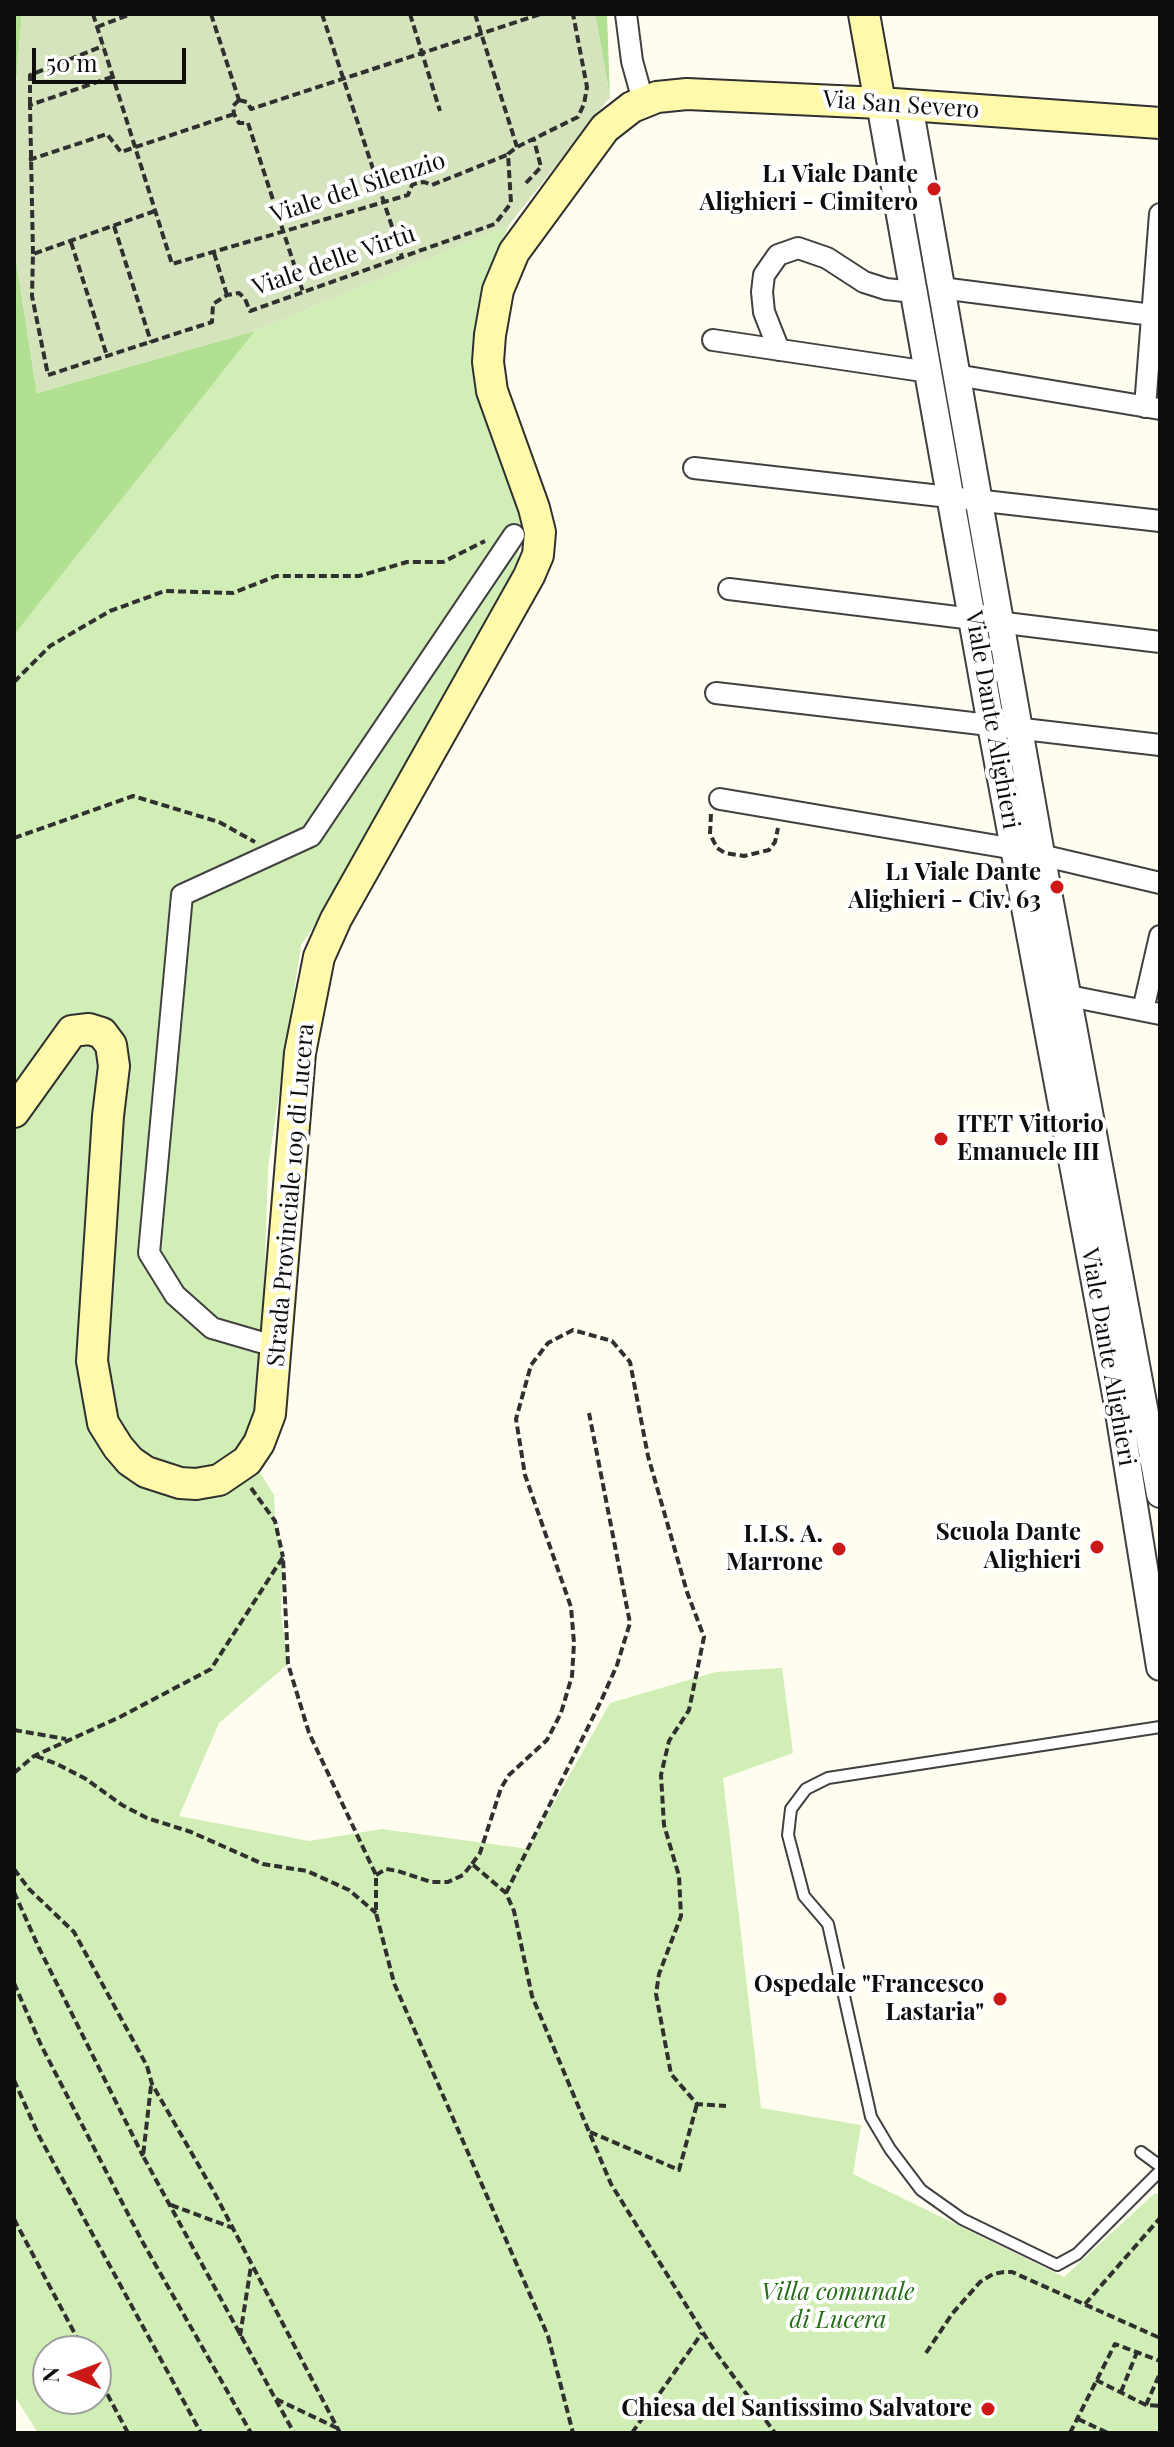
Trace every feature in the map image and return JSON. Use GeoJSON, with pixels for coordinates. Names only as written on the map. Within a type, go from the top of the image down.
{"type":"FeatureCollection","features":[{"type":"Feature","properties":{"kind":"main road"},"geometry":{"type":"LineString","coordinates":[[864,14],[894,104]]}},
{"type":"Feature","properties":{"kind":"main road","name":"Via San Severo"},"geometry":{"type":"LineString","coordinates":[[643,101],[687,94],[894,104],[1160,123]]}},
{"type":"Feature","properties":{"kind":"main road","name":"Strada Provinciale 109 di Lucera"},"geometry":{"type":"LineString","coordinates":[[14,1112],[72,1031],[89,1029],[102,1033],[111,1045],[114,1066],[92,1361],[103,1423],[130,1461],[146,1472],[164,1479],[196,1484],[219,1480],[236,1469],[259,1443],[270,1414],[300,1053],[319,957],[336,919],[538,555],[540,532],[534,508],[492,391],[488,362],[498,290],[514,252],[579,161],[613,120],[643,101]]}},
{"type":"Feature","properties":{"kind":"street"},"geometry":{"type":"LineString","coordinates":[[626,14],[632,61],[643,101]]}},
{"type":"Feature","properties":{"kind":"street","name":"Viale Dante Alighieri"},"geometry":{"type":"LineString","coordinates":[[894,104],[941,288],[1041,854],[1151,1393],[1160,1494]]}},
{"type":"Feature","properties":{"kind":"street","name":"Viale Dante Alighieri"},"geometry":{"type":"LineString","coordinates":[[894,104],[914,292],[1117,1400],[1160,1667]]}},
{"type":"Feature","properties":{"kind":"street"},"geometry":{"type":"LineString","coordinates":[[956,375],[1152,408],[1160,214]]}},
{"type":"Feature","properties":{"kind":"street"},"geometry":{"type":"LineString","coordinates":[[779,350],[764,312],[762,292],[764,275],[778,255],[798,248],[827,258],[864,282],[914,292]]}},
{"type":"Feature","properties":{"kind":"street"},"geometry":{"type":"LineString","coordinates":[[941,288],[1156,316]]}},
{"type":"Feature","properties":{"kind":"street"},"geometry":{"type":"LineString","coordinates":[[713,340],[929,372]]}},
{"type":"Feature","properties":{"kind":"street"},"geometry":{"type":"LineString","coordinates":[[694,468],[1160,521]]}},
{"type":"Feature","properties":{"kind":"street"},"geometry":{"type":"LineString","coordinates":[[276,1343],[260,1342],[212,1328],[175,1295],[149,1253],[182,895],[311,836],[514,535]]}},
{"type":"Feature","properties":{"kind":"street"},"geometry":{"type":"LineString","coordinates":[[729,589],[1160,642]]}},
{"type":"Feature","properties":{"kind":"street"},"geometry":{"type":"LineString","coordinates":[[716,693],[1160,745]]}},
{"type":"Feature","properties":{"kind":"street"},"geometry":{"type":"LineString","coordinates":[[720,799],[1015,849],[1160,883]]}},
{"type":"Feature","properties":{"kind":"street"},"geometry":{"type":"LineString","coordinates":[[1069,996],[1152,1012],[1160,936]]}},
{"type":"Feature","properties":{"kind":"street"},"geometry":{"type":"LineString","coordinates":[[1117,1400],[1151,1393]]}},
{"type":"Feature","properties":{"kind":"lane"},"geometry":{"type":"LineString","coordinates":[[1041,992],[1069,996]]}},
{"type":"Feature","properties":{"kind":"lane"},"geometry":{"type":"LineString","coordinates":[[1141,2152],[1160,2168],[1077,2254],[1057,2265],[962,2219],[921,2190],[890,2149],[871,2117],[828,1924],[804,1896],[788,1835],[791,1809],[806,1789],[828,1778],[1160,1727]]}},
{"type":"Feature","properties":{"kind":"path"},"geometry":{"type":"LineString","coordinates":[[93,14],[155,211],[33,254],[29,160],[30,75],[103,46]]}},
{"type":"Feature","properties":{"kind":"path"},"geometry":{"type":"LineString","coordinates":[[97,27],[131,14]]}},
{"type":"Feature","properties":{"kind":"path"},"geometry":{"type":"LineString","coordinates":[[211,14],[239,100]]}},
{"type":"Feature","properties":{"kind":"path"},"geometry":{"type":"LineString","coordinates":[[322,14],[402,257]]}},
{"type":"Feature","properties":{"kind":"path"},"geometry":{"type":"LineString","coordinates":[[410,14],[440,111]]}},
{"type":"Feature","properties":{"kind":"path"},"geometry":{"type":"LineString","coordinates":[[475,14],[517,147]]}},
{"type":"Feature","properties":{"kind":"path"},"geometry":{"type":"LineString","coordinates":[[251,109],[541,14]]}},
{"type":"Feature","properties":{"kind":"path","name":"Viale del Silenzio"},"geometry":{"type":"LineString","coordinates":[[155,211],[172,264],[408,195],[412,185],[424,182],[432,185],[508,154],[578,117],[587,87],[573,14]]}},
{"type":"Feature","properties":{"kind":"path"},"geometry":{"type":"LineString","coordinates":[[30,105],[112,77]]}},
{"type":"Feature","properties":{"kind":"path"},"geometry":{"type":"LineString","coordinates":[[239,100],[247,102],[251,109],[248,123],[303,292]]}},
{"type":"Feature","properties":{"kind":"path"},"geometry":{"type":"LineString","coordinates":[[239,100],[233,106],[234,114],[239,123],[248,123]]}},
{"type":"Feature","properties":{"kind":"path"},"geometry":{"type":"LineString","coordinates":[[29,160],[107,134],[121,152],[234,114]]}},
{"type":"Feature","properties":{"kind":"path"},"geometry":{"type":"LineString","coordinates":[[526,183],[541,167],[534,140]]}},
{"type":"Feature","properties":{"kind":"path","name":"Viale delle Virtù"},"geometry":{"type":"LineString","coordinates":[[33,254],[32,296],[48,375],[212,322],[213,304],[227,295],[239,293],[250,311],[495,224],[511,203],[508,154]]}},
{"type":"Feature","properties":{"kind":"path"},"geometry":{"type":"LineString","coordinates":[[114,226],[151,342]]}},
{"type":"Feature","properties":{"kind":"path"},"geometry":{"type":"LineString","coordinates":[[71,242],[107,356]]}},
{"type":"Feature","properties":{"kind":"path"},"geometry":{"type":"LineString","coordinates":[[214,253],[227,295]]}},
{"type":"Feature","properties":{"kind":"path"},"geometry":{"type":"LineString","coordinates":[[14,682],[50,646],[110,611],[165,591],[233,593],[276,576],[359,576],[407,562],[443,562],[481,542],[514,535]]}},
{"type":"Feature","properties":{"kind":"path"},"geometry":{"type":"LineString","coordinates":[[14,838],[133,796],[219,822],[276,852]]}},
{"type":"Feature","properties":{"kind":"path"},"geometry":{"type":"LineString","coordinates":[[720,799],[712,809],[710,834],[717,848],[735,855],[769,850],[775,842],[781,810]]}},
{"type":"Feature","properties":{"kind":"path"},"geometry":{"type":"LineString","coordinates":[[376,1875],[386,1869],[431,1882],[448,1882],[463,1875],[480,1853],[501,1788],[509,1775],[547,1740],[561,1713],[572,1676],[574,1643],[571,1607],[525,1475],[516,1419],[531,1365],[548,1343],[573,1330],[612,1341],[630,1362],[648,1456],[687,1592],[704,1637],[689,1710],[669,1741],[661,1775],[664,1825],[679,1876],[681,1916],[659,1974],[656,1994],[671,2074],[697,2104],[726,2106]]}},
{"type":"Feature","properties":{"kind":"path"},"geometry":{"type":"LineString","coordinates":[[506,1893],[601,1701],[617,1665],[630,1623],[589,1413]]}},
{"type":"Feature","properties":{"kind":"path"},"geometry":{"type":"LineString","coordinates":[[236,1469],[275,1521],[283,1557],[288,1664],[309,1733],[376,1875],[376,1913],[394,1983],[548,2336],[573,2433]]}},
{"type":"Feature","properties":{"kind":"path"},"geometry":{"type":"LineString","coordinates":[[14,1773],[34,1756],[120,1717],[211,1669],[283,1557]]}},
{"type":"Feature","properties":{"kind":"path"},"geometry":{"type":"LineString","coordinates":[[14,1730],[68,1740]]}},
{"type":"Feature","properties":{"kind":"path"},"geometry":{"type":"LineString","coordinates":[[34,1756],[86,1779],[122,1805],[147,1818],[191,1832],[263,1864],[307,1871],[349,1890],[376,1913]]}},
{"type":"Feature","properties":{"kind":"path"},"geometry":{"type":"LineString","coordinates":[[472,1864],[506,1893],[514,1911],[532,1996],[611,2184],[703,2332],[775,2433]]}},
{"type":"Feature","properties":{"kind":"path"},"geometry":{"type":"LineString","coordinates":[[14,1869],[29,1889],[74,1932],[338,2431]]}},
{"type":"Feature","properties":{"kind":"path"},"geometry":{"type":"LineString","coordinates":[[14,1892],[143,2156],[294,2433]]}},
{"type":"Feature","properties":{"kind":"path"},"geometry":{"type":"LineString","coordinates":[[14,1983],[41,2045],[142,2241],[251,2433]]}},
{"type":"Feature","properties":{"kind":"path"},"geometry":{"type":"LineString","coordinates":[[14,2080],[39,2136],[201,2433]]}},
{"type":"Feature","properties":{"kind":"path"},"geometry":{"type":"LineString","coordinates":[[143,2156],[152,2084]]}},
{"type":"Feature","properties":{"kind":"path"},"geometry":{"type":"LineString","coordinates":[[590,2132],[679,2170],[697,2104]]}},
{"type":"Feature","properties":{"kind":"path"},"geometry":{"type":"LineString","coordinates":[[169,2204],[233,2228]]}},
{"type":"Feature","properties":{"kind":"path"},"geometry":{"type":"LineString","coordinates":[[1085,2304],[1160,2218]]}},
{"type":"Feature","properties":{"kind":"path"},"geometry":{"type":"LineString","coordinates":[[14,2219],[76,2335]]}},
{"type":"Feature","properties":{"kind":"path"},"geometry":{"type":"LineString","coordinates":[[240,2336],[251,2264]]}},
{"type":"Feature","properties":{"kind":"path"},"geometry":{"type":"LineString","coordinates":[[926,2353],[952,2314],[980,2282],[993,2274],[1012,2272],[1160,2338]]}},
{"type":"Feature","properties":{"kind":"path"},"geometry":{"type":"LineString","coordinates":[[632,2433],[703,2332]]}},
{"type":"Feature","properties":{"kind":"path"},"geometry":{"type":"LineString","coordinates":[[1070,2433],[1115,2344],[1160,2361]]}},
{"type":"Feature","properties":{"kind":"path"},"geometry":{"type":"LineString","coordinates":[[1121,2392],[1137,2352]]}},
{"type":"Feature","properties":{"kind":"path"},"geometry":{"type":"LineString","coordinates":[[1146,2405],[1160,2373]]}},
{"type":"Feature","properties":{"kind":"path"},"geometry":{"type":"LineString","coordinates":[[1096,2380],[1146,2405],[1160,2406]]}},
{"type":"Feature","properties":{"kind":"path"},"geometry":{"type":"LineString","coordinates":[[274,2398],[338,2431]]}},
{"type":"Feature","properties":{"kind":"path"},"geometry":{"type":"LineString","coordinates":[[112,2403],[128,2433]]}},
{"type":"Feature","properties":{"kind":"path"},"geometry":{"type":"LineString","coordinates":[[1077,2419],[1108,2433]]}},
{"type":"Feature","properties":{"kind":"green space"},"geometry":{"type":"Polygon","coordinates":[[[14,14],[22,14],[14,108],[14,14]]]}},
{"type":"Feature","properties":{"kind":"green space"},"geometry":{"type":"Polygon","coordinates":[[[22,14],[595,14],[610,97],[509,225],[255,331],[37,393],[14,247],[14,109],[22,14]]]}},
{"type":"Feature","properties":{"kind":"green space"},"geometry":{"type":"Polygon","coordinates":[[[595,14],[607,14],[610,97],[595,14]]]}},
{"type":"Feature","properties":{"kind":"green space","name":"Villa comunale di Lucera"},"geometry":{"type":"Polygon","coordinates":[[[509,225],[479,299],[477,387],[522,515],[517,572],[353,869],[301,945],[268,1167],[261,1384],[246,1450],[274,1495],[275,1521],[283,1557],[281,1614],[288,1664],[219,1723],[179,1816],[309,1841],[382,1829],[528,1849],[610,1703],[716,1672],[782,1668],[793,1753],[723,1778],[761,2108],[861,2125],[853,2174],[1064,2277],[1155,2193],[1160,2195],[1160,2433],[38,2433],[14,2395],[14,635],[255,331],[509,225]]]}},
{"type":"Feature","properties":{"kind":"green space"},"geometry":{"type":"Polygon","coordinates":[[[14,247],[37,393],[255,331],[14,635],[14,247]]]}},
{"type":"Feature","properties":{"kind":"place","name":"L1 Viale Dante Alighieri - Cimitero"},"geometry":{"type":"Point","coordinates":[934,189]}},
{"type":"Feature","properties":{"kind":"place","name":"L1 Viale Dante Alighieri - Civ. 63"},"geometry":{"type":"Point","coordinates":[1057,887]}},
{"type":"Feature","properties":{"kind":"place","name":"ITET Vittorio Emanuele III"},"geometry":{"type":"Point","coordinates":[941,1139]}},
{"type":"Feature","properties":{"kind":"place","name":"Scuola Dante Alighieri"},"geometry":{"type":"Point","coordinates":[1097,1547]}},
{"type":"Feature","properties":{"kind":"place","name":"I.I.S. A. Marrone"},"geometry":{"type":"Point","coordinates":[839,1549]}},
{"type":"Feature","properties":{"kind":"place","name":"Ospedale \"Francesco Lastaria\""},"geometry":{"type":"Point","coordinates":[1000,1999]}},
{"type":"Feature","properties":{"kind":"place","name":"Chiesa del Santissimo Salvatore"},"geometry":{"type":"Point","coordinates":[988,2409]}}]}
